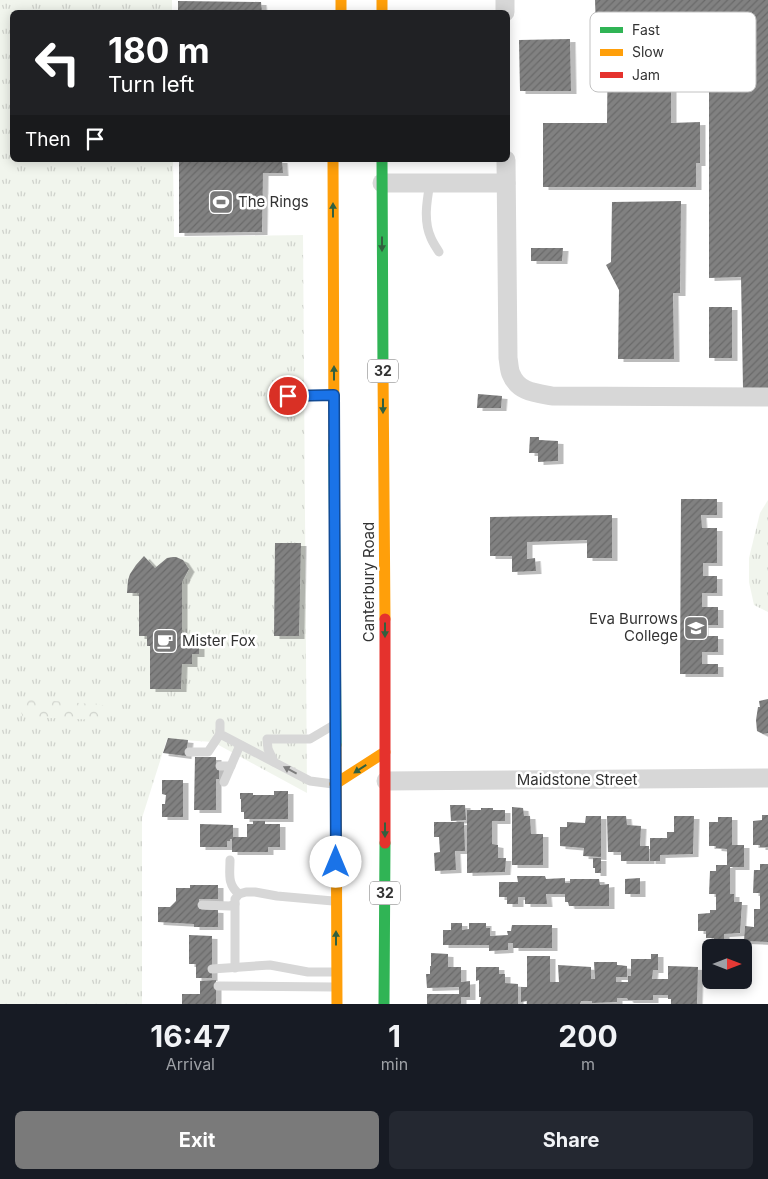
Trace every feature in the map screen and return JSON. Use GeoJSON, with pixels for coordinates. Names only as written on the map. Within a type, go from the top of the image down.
{"type":"FeatureCollection","features":[{"type":"Feature","properties":{"kind":"main road"},"geometry":{"type":"LineString","coordinates":[[333,162],[337,1004]]}},
{"type":"Feature","properties":{"kind":"main road","name":"Canterbury Road"},"geometry":{"type":"LineString","coordinates":[[382,162],[386,781],[384,1004]]}},
{"type":"Feature","properties":{"kind":"main road"},"geometry":{"type":"LineString","coordinates":[[335,784],[385,752]]}},
{"type":"Feature","properties":{"kind":"street"},"geometry":{"type":"LineString","coordinates":[[506,162],[508,358],[511,374],[518,386],[530,393],[552,396],[768,396]]}},
{"type":"Feature","properties":{"kind":"street"},"geometry":{"type":"LineString","coordinates":[[382,183],[506,183]]}},
{"type":"Feature","properties":{"kind":"street","name":"Maidstone Street"},"geometry":{"type":"LineString","coordinates":[[386,781],[768,778]]}},
{"type":"Feature","properties":{"kind":"lane"},"geometry":{"type":"LineString","coordinates":[[430,183],[426,212],[427,226],[430,237],[439,252]]}},
{"type":"Feature","properties":{"kind":"lane"},"geometry":{"type":"LineString","coordinates":[[273,396],[334,395]]}},
{"type":"Feature","properties":{"kind":"lane"},"geometry":{"type":"LineString","coordinates":[[189,752],[208,752],[220,734],[220,723]]}},
{"type":"Feature","properties":{"kind":"lane"},"geometry":{"type":"LineString","coordinates":[[274,762],[268,749],[267,739],[310,739],[335,724]]}},
{"type":"Feature","properties":{"kind":"lane"},"geometry":{"type":"LineString","coordinates":[[220,734],[310,781],[335,784]]}},
{"type":"Feature","properties":{"kind":"lane"},"geometry":{"type":"LineString","coordinates":[[224,782],[240,744]]}},
{"type":"Feature","properties":{"kind":"lane"},"geometry":{"type":"LineString","coordinates":[[220,766],[231,766]]}},
{"type":"Feature","properties":{"kind":"lane"},"geometry":{"type":"LineString","coordinates":[[230,860],[230,881],[239,894]]}},
{"type":"Feature","properties":{"kind":"lane"},"geometry":{"type":"LineString","coordinates":[[235,968],[235,899],[239,894],[255,892],[336,902]]}},
{"type":"Feature","properties":{"kind":"lane"},"geometry":{"type":"LineString","coordinates":[[202,905],[230,906],[235,904]]}},
{"type":"Feature","properties":{"kind":"lane"},"geometry":{"type":"LineString","coordinates":[[212,969],[270,965],[308,972],[337,972]]}},
{"type":"Feature","properties":{"kind":"lane"},"geometry":{"type":"LineString","coordinates":[[218,986],[337,987]]}},
{"type":"Feature","properties":{"kind":"green space"},"geometry":{"type":"Polygon","coordinates":[[[0,0],[172,0],[172,10],[10,10],[10,162],[173,162],[174,237],[303,235],[307,793],[213,742],[167,739],[142,818],[142,1004],[0,1004],[0,0]]]}},
{"type":"Feature","properties":{"kind":"green space"},"geometry":{"type":"Polygon","coordinates":[[[768,500],[768,612],[754,605],[749,582],[749,558],[760,513],[768,500]]]}},
{"type":"Feature","properties":{"kind":"green space"},"geometry":{"type":"Polygon","coordinates":[[[20,698],[103,705],[108,708],[108,715],[102,720],[23,717],[21,712],[24,707],[23,701],[20,698]]]}},
{"type":"Feature","properties":{"kind":"building"},"geometry":{"type":"Polygon","coordinates":[[[595,0],[768,0],[768,388],[743,388],[741,277],[709,278],[709,92],[756,92],[756,12],[595,12],[595,0]]]}},
{"type":"Feature","properties":{"kind":"building"},"geometry":{"type":"Polygon","coordinates":[[[178,1],[261,2],[262,10],[178,10],[178,1]]]}},
{"type":"Feature","properties":{"kind":"building"},"geometry":{"type":"Polygon","coordinates":[[[570,39],[571,91],[520,91],[519,40],[570,39]]]}},
{"type":"Feature","properties":{"kind":"building"},"geometry":{"type":"Polygon","coordinates":[[[607,92],[671,92],[671,123],[700,122],[700,163],[696,163],[696,187],[543,187],[543,123],[607,123],[607,92]]]}},
{"type":"Feature","properties":{"kind":"building","name":"The Rings"},"geometry":{"type":"Polygon","coordinates":[[[179,162],[282,162],[283,173],[263,173],[262,232],[179,233],[179,162]]]}},
{"type":"Feature","properties":{"kind":"building"},"geometry":{"type":"Polygon","coordinates":[[[681,201],[680,293],[673,293],[674,359],[618,359],[619,290],[606,265],[611,262],[612,202],[681,201]]]}},
{"type":"Feature","properties":{"kind":"building"},"geometry":{"type":"Polygon","coordinates":[[[531,248],[563,248],[562,261],[531,261],[531,248]]]}},
{"type":"Feature","properties":{"kind":"building"},"geometry":{"type":"Polygon","coordinates":[[[709,307],[732,307],[732,358],[709,358],[709,307]]]}},
{"type":"Feature","properties":{"kind":"building"},"geometry":{"type":"Polygon","coordinates":[[[478,394],[502,396],[501,408],[477,408],[478,394]]]}},
{"type":"Feature","properties":{"kind":"building"},"geometry":{"type":"Polygon","coordinates":[[[530,437],[539,437],[539,440],[558,441],[558,461],[538,462],[538,453],[529,453],[530,437]]]}},
{"type":"Feature","properties":{"kind":"building"},"geometry":{"type":"Polygon","coordinates":[[[681,499],[717,499],[717,515],[701,515],[702,528],[717,528],[717,563],[703,563],[703,576],[717,576],[717,593],[702,593],[702,607],[718,607],[718,625],[703,625],[703,636],[718,636],[718,652],[702,652],[702,664],[718,664],[718,674],[680,674],[681,499]]]}},
{"type":"Feature","properties":{"kind":"building"},"geometry":{"type":"Polygon","coordinates":[[[612,515],[612,558],[587,558],[587,540],[527,542],[527,559],[535,558],[536,571],[512,572],[512,556],[490,556],[490,517],[612,515]]]}},
{"type":"Feature","properties":{"kind":"building"},"geometry":{"type":"Polygon","coordinates":[[[275,543],[301,543],[299,636],[274,636],[275,543]]]}},
{"type":"Feature","properties":{"kind":"building"},"geometry":{"type":"Polygon","coordinates":[[[144,556],[155,568],[167,558],[176,557],[183,560],[189,569],[182,582],[182,646],[199,646],[199,654],[192,654],[192,664],[182,664],[181,689],[150,689],[150,646],[147,646],[147,636],[139,636],[139,593],[127,593],[130,574],[144,556]]]}},
{"type":"Feature","properties":{"kind":"building"},"geometry":{"type":"Polygon","coordinates":[[[768,699],[768,733],[763,734],[757,731],[756,720],[758,707],[760,707],[759,701],[768,699]]]}},
{"type":"Feature","properties":{"kind":"building"},"geometry":{"type":"Polygon","coordinates":[[[168,738],[188,740],[186,756],[163,753],[168,738]]]}},
{"type":"Feature","properties":{"kind":"building"},"geometry":{"type":"Polygon","coordinates":[[[195,757],[216,757],[216,765],[219,765],[219,779],[216,779],[216,810],[194,810],[195,757]]]}},
{"type":"Feature","properties":{"kind":"building"},"geometry":{"type":"Polygon","coordinates":[[[162,780],[183,780],[183,817],[162,817],[162,804],[165,804],[166,795],[162,794],[162,780]]]}},
{"type":"Feature","properties":{"kind":"building"},"geometry":{"type":"Polygon","coordinates":[[[274,791],[288,791],[288,819],[244,819],[244,812],[241,812],[240,793],[274,795],[274,791]]]}},
{"type":"Feature","properties":{"kind":"building"},"geometry":{"type":"Polygon","coordinates":[[[450,805],[465,805],[466,820],[451,821],[450,805]]]}},
{"type":"Feature","properties":{"kind":"building"},"geometry":{"type":"Polygon","coordinates":[[[512,807],[523,808],[524,816],[530,816],[531,834],[543,834],[543,865],[512,865],[512,807]]]}},
{"type":"Feature","properties":{"kind":"building"},"geometry":{"type":"Polygon","coordinates":[[[481,808],[505,810],[505,821],[492,821],[492,844],[498,845],[498,858],[506,858],[505,872],[467,873],[467,810],[481,810],[481,808]]]}},
{"type":"Feature","properties":{"kind":"building"},"geometry":{"type":"Polygon","coordinates":[[[762,815],[768,815],[768,847],[753,845],[753,821],[762,820],[762,815]]]}},
{"type":"Feature","properties":{"kind":"building"},"geometry":{"type":"Polygon","coordinates":[[[586,816],[601,816],[601,857],[583,856],[584,848],[560,846],[560,827],[567,827],[567,822],[585,823],[586,816]]]}},
{"type":"Feature","properties":{"kind":"building"},"geometry":{"type":"Polygon","coordinates":[[[607,816],[626,816],[627,825],[641,826],[640,846],[649,846],[649,861],[621,861],[621,852],[608,852],[607,816]]]}},
{"type":"Feature","properties":{"kind":"building"},"geometry":{"type":"Polygon","coordinates":[[[674,816],[694,816],[693,854],[660,855],[660,861],[650,861],[650,838],[667,838],[667,832],[674,832],[674,816]]]}},
{"type":"Feature","properties":{"kind":"building"},"geometry":{"type":"Polygon","coordinates":[[[718,817],[732,817],[732,845],[744,845],[744,867],[730,867],[730,894],[734,894],[734,902],[742,902],[740,933],[724,934],[724,939],[706,938],[706,931],[698,931],[698,914],[710,913],[710,910],[716,910],[716,894],[709,894],[710,871],[716,871],[716,865],[727,865],[727,849],[709,846],[709,822],[718,822],[718,817]]]}},
{"type":"Feature","properties":{"kind":"building"},"geometry":{"type":"Polygon","coordinates":[[[253,821],[265,821],[265,824],[280,824],[280,847],[268,847],[268,852],[232,852],[232,839],[230,839],[230,841],[227,841],[227,847],[200,847],[200,824],[233,825],[233,837],[247,837],[247,824],[253,824],[253,821]]]}},
{"type":"Feature","properties":{"kind":"building"},"geometry":{"type":"Polygon","coordinates":[[[434,822],[464,822],[465,851],[455,851],[456,870],[435,871],[434,853],[440,852],[439,837],[434,837],[434,822]]]}},
{"type":"Feature","properties":{"kind":"building"},"geometry":{"type":"Polygon","coordinates":[[[593,858],[601,858],[601,873],[595,873],[593,858]]]}},
{"type":"Feature","properties":{"kind":"building"},"geometry":{"type":"Polygon","coordinates":[[[760,864],[768,864],[768,942],[744,939],[745,926],[754,927],[754,909],[760,909],[760,893],[753,893],[754,870],[760,870],[760,864]]]}},
{"type":"Feature","properties":{"kind":"building"},"geometry":{"type":"Polygon","coordinates":[[[517,876],[545,876],[546,879],[565,878],[565,883],[570,883],[570,879],[599,879],[600,885],[609,884],[609,906],[569,906],[568,902],[565,902],[565,894],[546,894],[547,904],[525,904],[525,897],[518,897],[518,904],[507,904],[507,897],[499,897],[499,882],[518,882],[517,876]]]}},
{"type":"Feature","properties":{"kind":"building"},"geometry":{"type":"Polygon","coordinates":[[[640,878],[640,894],[625,894],[625,879],[640,878]]]}},
{"type":"Feature","properties":{"kind":"building"},"geometry":{"type":"Polygon","coordinates":[[[190,885],[218,885],[218,899],[199,899],[199,909],[218,910],[218,927],[194,927],[194,924],[158,922],[158,907],[170,907],[176,901],[176,888],[190,888],[190,885]]]}},
{"type":"Feature","properties":{"kind":"building"},"geometry":{"type":"Polygon","coordinates":[[[451,923],[462,923],[462,930],[469,929],[469,923],[486,923],[486,928],[490,928],[490,936],[508,935],[507,931],[511,931],[512,925],[552,925],[552,948],[513,948],[513,943],[508,943],[508,950],[489,951],[489,945],[443,945],[443,930],[451,930],[451,923]]]}},
{"type":"Feature","properties":{"kind":"building"},"geometry":{"type":"Polygon","coordinates":[[[189,935],[212,936],[212,978],[196,978],[196,964],[189,964],[189,935]]]}},
{"type":"Feature","properties":{"kind":"building"},"geometry":{"type":"Polygon","coordinates":[[[431,953],[448,954],[448,967],[461,967],[461,982],[470,981],[470,997],[461,997],[461,1004],[427,1004],[427,994],[459,994],[459,987],[427,988],[426,974],[430,974],[431,953]]]}},
{"type":"Feature","properties":{"kind":"building"},"geometry":{"type":"Polygon","coordinates":[[[651,954],[658,954],[658,970],[653,970],[652,979],[668,979],[668,966],[698,967],[697,1004],[671,1004],[671,999],[668,999],[668,995],[653,995],[653,1000],[617,998],[617,1002],[592,1003],[592,1001],[581,1001],[580,1004],[527,1004],[527,1001],[521,1002],[521,987],[527,987],[527,956],[550,956],[550,982],[559,982],[558,965],[591,967],[591,979],[595,979],[594,962],[617,962],[617,965],[627,966],[627,977],[616,977],[616,982],[628,982],[628,976],[631,976],[631,959],[651,959],[651,954]]]}},
{"type":"Feature","properties":{"kind":"building"},"geometry":{"type":"Polygon","coordinates":[[[476,967],[499,967],[499,974],[505,974],[505,983],[518,984],[518,1004],[480,1004],[481,997],[479,997],[479,980],[476,981],[476,967]]]}},
{"type":"Feature","properties":{"kind":"building"},"geometry":{"type":"Polygon","coordinates":[[[216,980],[216,1004],[182,1004],[182,994],[200,994],[200,981],[216,980]]]}},
{"type":"Feature","properties":{"kind":"traffic: fast"},"geometry":{"type":"LineString","coordinates":[[382,162],[383,372]]}},
{"type":"Feature","properties":{"kind":"traffic: fast"},"geometry":{"type":"LineString","coordinates":[[334,445],[336,745]]}},
{"type":"Feature","properties":{"kind":"traffic: fast"},"geometry":{"type":"LineString","coordinates":[[384,1004],[385,843]]}},
{"type":"Feature","properties":{"kind":"traffic: slow"},"geometry":{"type":"LineString","coordinates":[[341,0],[341,10]]}},
{"type":"Feature","properties":{"kind":"traffic: slow"},"geometry":{"type":"LineString","coordinates":[[382,0],[382,10]]}},
{"type":"Feature","properties":{"kind":"traffic: slow"},"geometry":{"type":"LineString","coordinates":[[333,162],[334,445]]}},
{"type":"Feature","properties":{"kind":"traffic: slow"},"geometry":{"type":"LineString","coordinates":[[383,372],[385,619]]}},
{"type":"Feature","properties":{"kind":"traffic: slow"},"geometry":{"type":"LineString","coordinates":[[336,745],[337,1004]]}},
{"type":"Feature","properties":{"kind":"traffic: slow"},"geometry":{"type":"LineString","coordinates":[[335,784],[385,752]]}},
{"type":"Feature","properties":{"kind":"traffic: jam"},"geometry":{"type":"LineString","coordinates":[[385,619],[385,843]]}},
{"type":"Feature","properties":{"kind":"place","name":"The Rings"},"geometry":{"type":"Point","coordinates":[221,202]}},
{"type":"Feature","properties":{"kind":"place","name":"Eva Burrows College"},"geometry":{"type":"Point","coordinates":[696,628]}},
{"type":"Feature","properties":{"kind":"place","name":"Mister Fox"},"geometry":{"type":"Point","coordinates":[165,641]}},
{"type":"Feature","properties":{"kind":"route"},"geometry":{"type":"LineString","coordinates":[[288,396],[334,395],[336,862]]}}]}
